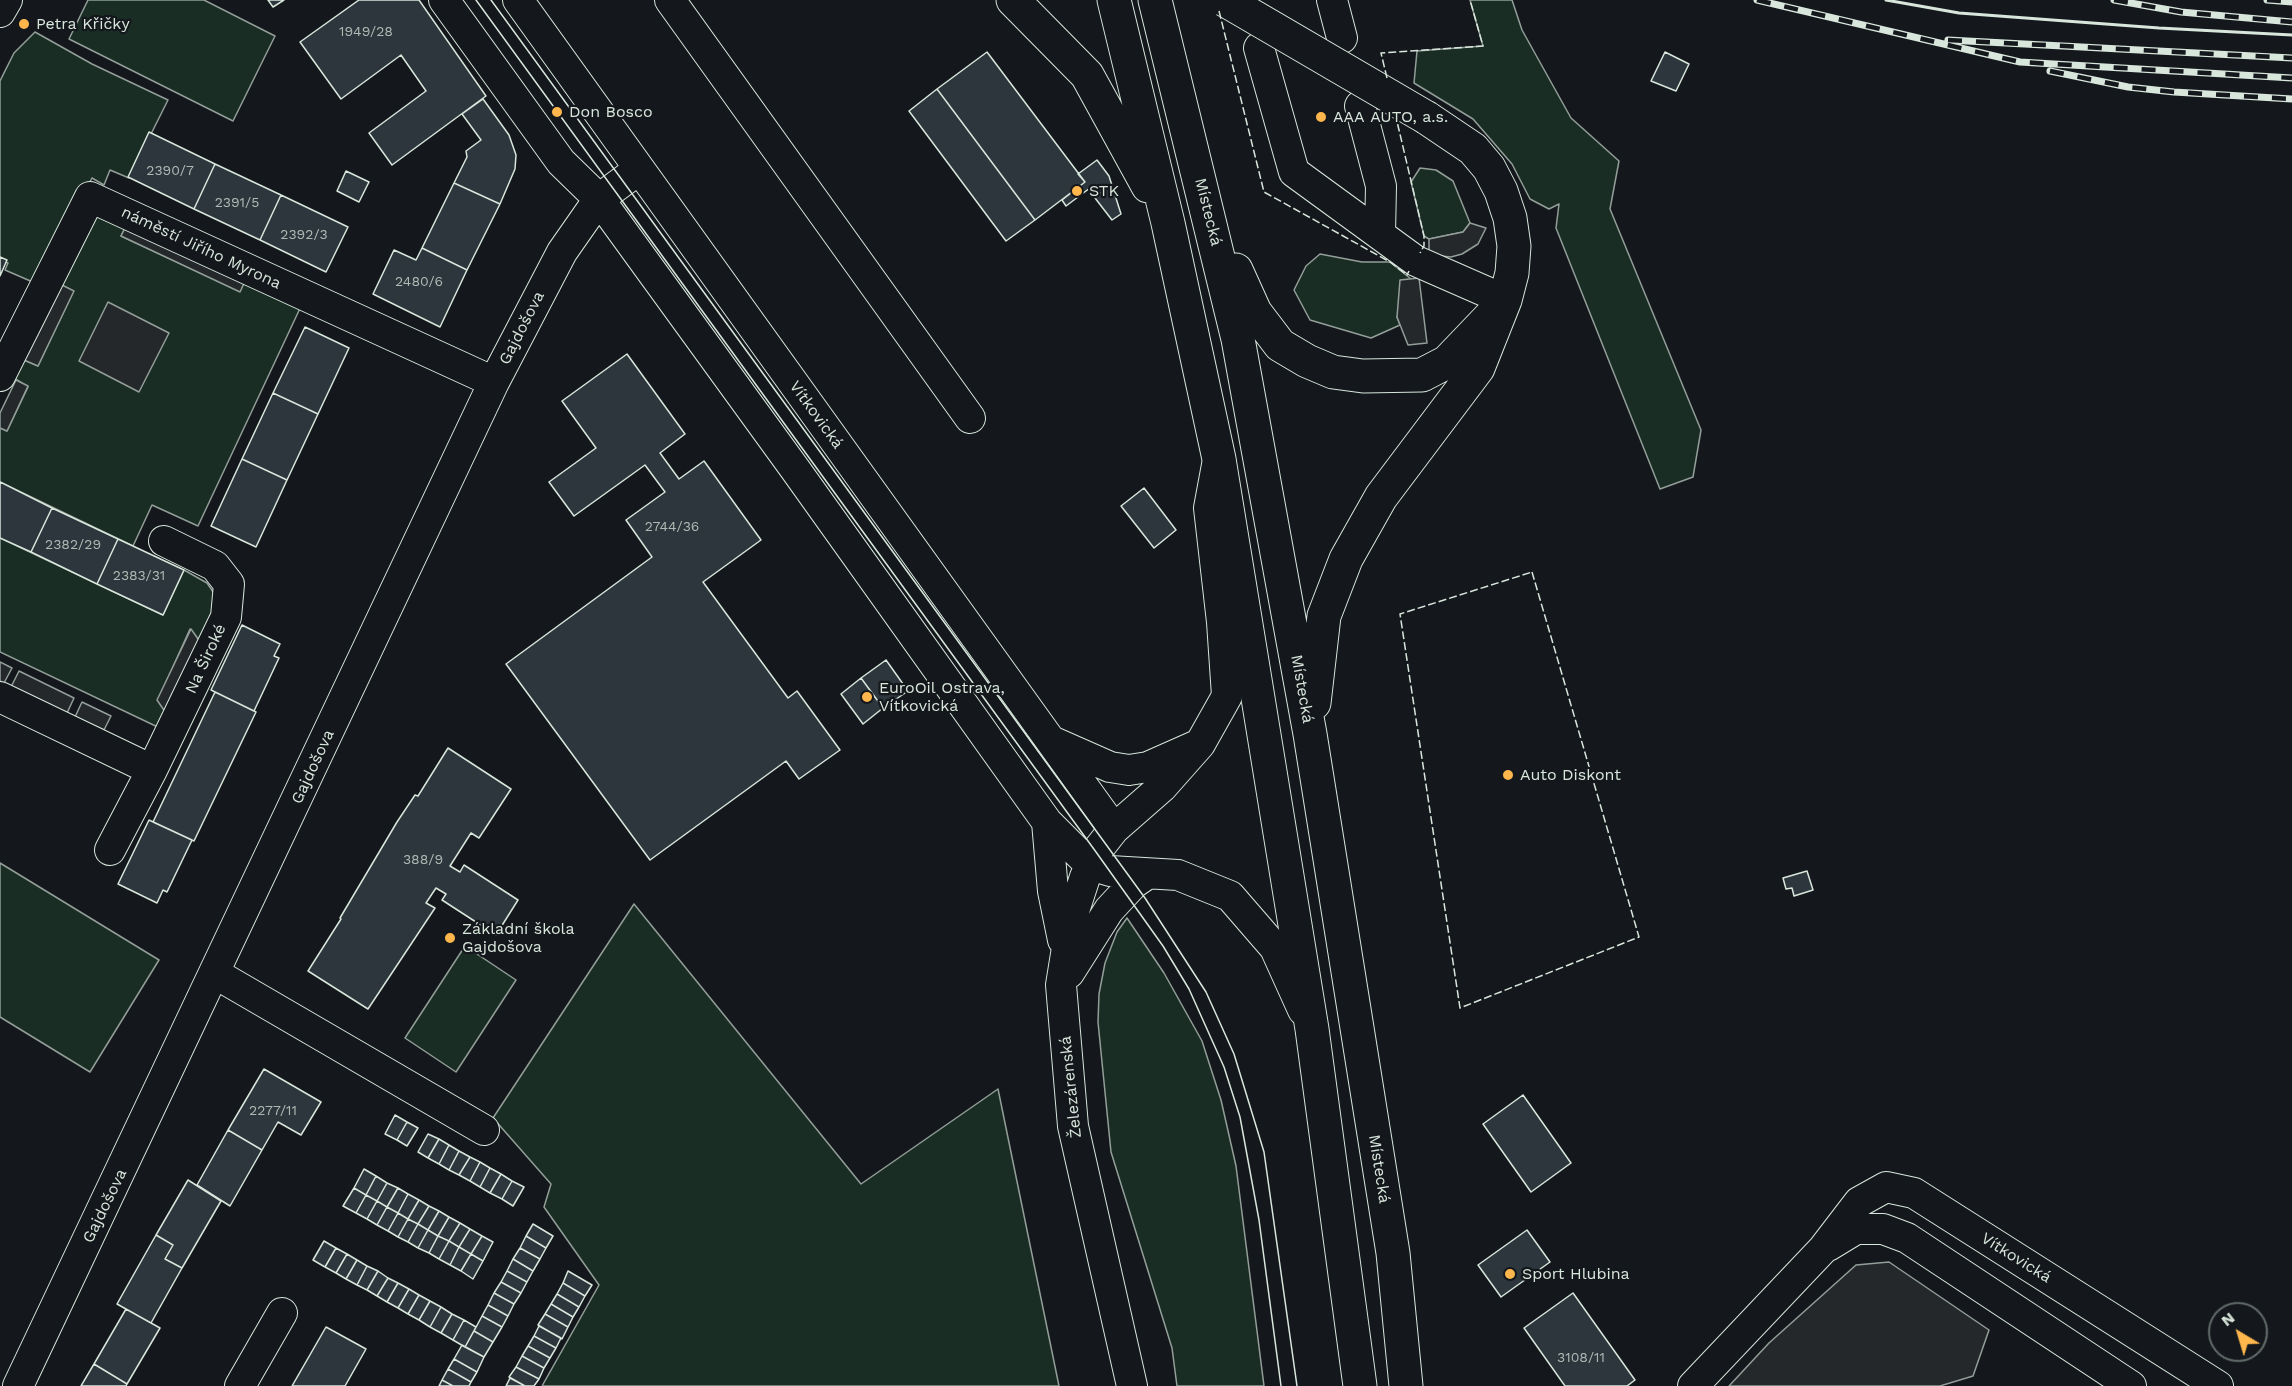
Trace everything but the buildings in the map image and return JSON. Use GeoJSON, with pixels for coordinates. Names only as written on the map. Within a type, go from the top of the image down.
{"type":"FeatureCollection","features":[{"type":"Feature","properties":{"kind":"highway"},"geometry":{"type":"LineString","coordinates":[[1012,0],[1087,75],[1168,223]]}},
{"type":"Feature","properties":{"kind":"highway"},"geometry":{"type":"LineString","coordinates":[[1114,0],[1168,223],[1219,459],[1312,1029],[1360,1386]]}},
{"type":"Feature","properties":{"kind":"highway","name":"Místecká"},"geometry":{"type":"LineString","coordinates":[[1155,0],[1238,339],[1310,734],[1393,1253],[1406,1386]]}},
{"type":"Feature","properties":{"kind":"highway"},"geometry":{"type":"LineString","coordinates":[[1225,0],[1427,118],[1473,149],[1489,168],[1501,191],[1510,218],[1514,246],[1512,273],[1505,300],[1478,368],[1381,497],[1346,559],[1324,616],[1310,734]]}},
{"type":"Feature","properties":{"kind":"highway"},"geometry":{"type":"LineString","coordinates":[[1205,203],[1255,312],[1280,345],[1307,361],[1333,372],[1392,378],[1422,375],[1447,362],[1505,300]]}},
{"type":"Feature","properties":{"kind":"street"},"geometry":{"type":"LineString","coordinates":[[0,12],[7,0]]}},
{"type":"Feature","properties":{"kind":"street"},"geometry":{"type":"LineString","coordinates":[[444,0],[561,162],[599,199],[795,468],[1047,822],[1090,865],[1110,871],[1178,875],[1230,896],[1275,948],[1312,1029]]}},
{"type":"Feature","properties":{"kind":"street","name":"Vítkovická"},"geometry":{"type":"LineString","coordinates":[[518,0],[1046,738],[1114,829]]}},
{"type":"Feature","properties":{"kind":"street"},"geometry":{"type":"LineString","coordinates":[[670,0],[970,418]]}},
{"type":"Feature","properties":{"kind":"street"},"geometry":{"type":"LineString","coordinates":[[1332,0],[1342,38]]}},
{"type":"Feature","properties":{"kind":"street"},"geometry":{"type":"LineString","coordinates":[[1259,48],[1294,172],[1416,261],[1505,300]]}},
{"type":"Feature","properties":{"kind":"street"},"geometry":{"type":"LineString","coordinates":[[1360,106],[1381,186],[1380,234]]}},
{"type":"Feature","properties":{"kind":"street","name":"Gajdošova"},"geometry":{"type":"LineString","coordinates":[[18,1386],[216,974],[494,382],[562,252],[599,199],[638,170]]}},
{"type":"Feature","properties":{"kind":"street","name":"náměstí Jiřího Myrona"},"geometry":{"type":"LineString","coordinates":[[0,376],[90,197],[494,382]]}},
{"type":"Feature","properties":{"kind":"street","name":"Železárenská"},"geometry":{"type":"LineString","coordinates":[[1132,1386],[1073,1126],[1061,985],[1072,917],[1090,865],[1114,829],[1162,787],[1200,744],[1227,696],[1222,622],[1209,508],[1219,459]]}},
{"type":"Feature","properties":{"kind":"street","name":"Na Široké"},"geometry":{"type":"LineString","coordinates":[[110,850],[152,770],[226,617],[229,584],[215,566],[164,541]]}},
{"type":"Feature","properties":{"kind":"street"},"geometry":{"type":"LineString","coordinates":[[0,697],[152,770]]}},
{"type":"Feature","properties":{"kind":"street"},"geometry":{"type":"LineString","coordinates":[[1046,738],[1110,767],[1129,770],[1148,767],[1200,744]]}},
{"type":"Feature","properties":{"kind":"street"},"geometry":{"type":"LineString","coordinates":[[1047,822],[1053,891],[1066,955]]}},
{"type":"Feature","properties":{"kind":"street"},"geometry":{"type":"LineString","coordinates":[[1061,985],[1109,910],[1134,883],[1147,874]]}},
{"type":"Feature","properties":{"kind":"street"},"geometry":{"type":"LineString","coordinates":[[216,974],[484,1130]]}},
{"type":"Feature","properties":{"kind":"street","name":"Vítkovická"},"geometry":{"type":"LineString","coordinates":[[1693,1386],[1823,1249],[1859,1202],[1886,1187],[1914,1193],[2218,1386]]}},
{"type":"Feature","properties":{"kind":"street","name":"Vítkovická"},"geometry":{"type":"LineString","coordinates":[[1823,1249],[1856,1229],[1883,1229],[1907,1238],[2131,1386]]}},
{"type":"Feature","properties":{"kind":"street"},"geometry":{"type":"LineString","coordinates":[[240,1386],[282,1313]]}},
{"type":"Feature","properties":{"kind":"green space"},"geometry":{"type":"Polygon","coordinates":[[[88,0],[204,0],[275,36],[233,121],[69,39],[88,0]]]}},
{"type":"Feature","properties":{"kind":"green space"},"geometry":{"type":"Polygon","coordinates":[[[1470,0],[1512,0],[1522,30],[1571,118],[1619,161],[1610,209],[1701,430],[1693,477],[1660,489],[1556,228],[1559,204],[1549,209],[1530,199],[1512,164],[1473,119],[1414,83],[1417,51],[1483,46],[1470,0]]]}},
{"type":"Feature","properties":{"kind":"green space"},"geometry":{"type":"Polygon","coordinates":[[[35,32],[92,64],[168,100],[129,178],[110,170],[104,185],[92,178],[35,283],[5,270],[8,263],[0,260],[0,81],[14,53],[35,32]]]}},
{"type":"Feature","properties":{"kind":"green space"},"geometry":{"type":"Polygon","coordinates":[[[1420,168],[1436,170],[1453,181],[1470,223],[1463,232],[1429,239],[1424,236],[1411,182],[1420,168]]]}},
{"type":"Feature","properties":{"kind":"green space"},"geometry":{"type":"Polygon","coordinates":[[[98,213],[126,226],[121,236],[240,291],[245,281],[303,302],[198,526],[152,505],[133,546],[0,482],[0,428],[7,431],[28,387],[14,378],[24,360],[38,366],[73,292],[60,284],[98,213]]]}},
{"type":"Feature","properties":{"kind":"green space"},"geometry":{"type":"Polygon","coordinates":[[[1320,254],[1362,262],[1390,262],[1411,279],[1397,317],[1400,325],[1371,338],[1310,320],[1294,290],[1306,266],[1320,254]]]}},
{"type":"Feature","properties":{"kind":"green space"},"geometry":{"type":"Polygon","coordinates":[[[0,538],[163,615],[184,570],[207,583],[220,602],[202,644],[190,629],[158,700],[170,719],[164,730],[0,652],[0,538]]]}},
{"type":"Feature","properties":{"kind":"green space"},"geometry":{"type":"Polygon","coordinates":[[[0,863],[159,960],[90,1072],[0,1017],[0,863]]]}},
{"type":"Feature","properties":{"kind":"green space"},"geometry":{"type":"Polygon","coordinates":[[[634,904],[861,1184],[998,1089],[1059,1386],[542,1386],[599,1285],[544,1207],[551,1184],[493,1118],[634,904]]]}},
{"type":"Feature","properties":{"kind":"green space"},"geometry":{"type":"Polygon","coordinates":[[[1127,918],[1164,973],[1202,1041],[1221,1100],[1236,1166],[1264,1386],[1177,1386],[1172,1348],[1111,1152],[1098,1022],[1099,994],[1105,963],[1117,932],[1127,918]]]}},
{"type":"Feature","properties":{"kind":"green space"},"geometry":{"type":"Polygon","coordinates":[[[465,946],[516,980],[456,1072],[405,1038],[465,946]]]}},
{"type":"Feature","properties":{"kind":"shaded area"},"geometry":{"type":"Polygon","coordinates":[[[1470,223],[1486,228],[1478,244],[1462,254],[1451,257],[1429,255],[1429,239],[1463,232],[1470,223]]]}},
{"type":"Feature","properties":{"kind":"shaded area"},"geometry":{"type":"Polygon","coordinates":[[[126,226],[245,281],[240,292],[121,236],[126,226]]]}},
{"type":"Feature","properties":{"kind":"shaded area"},"geometry":{"type":"Polygon","coordinates":[[[1419,278],[1427,343],[1408,345],[1397,317],[1400,280],[1419,278]]]}},
{"type":"Feature","properties":{"kind":"shaded area"},"geometry":{"type":"Polygon","coordinates":[[[60,284],[74,291],[38,366],[24,360],[60,284]]]}},
{"type":"Feature","properties":{"kind":"shaded area"},"geometry":{"type":"Polygon","coordinates":[[[108,302],[169,333],[139,392],[79,361],[108,302]]]}},
{"type":"Feature","properties":{"kind":"shaded area"},"geometry":{"type":"Polygon","coordinates":[[[16,380],[28,386],[7,431],[0,428],[0,413],[16,380]]]}},
{"type":"Feature","properties":{"kind":"shaded area"},"geometry":{"type":"Polygon","coordinates":[[[191,629],[203,646],[170,719],[157,700],[191,629]]]}},
{"type":"Feature","properties":{"kind":"shaded area"},"geometry":{"type":"Polygon","coordinates":[[[0,662],[12,668],[4,683],[0,681],[0,662]]]}},
{"type":"Feature","properties":{"kind":"shaded area"},"geometry":{"type":"Polygon","coordinates":[[[19,671],[74,698],[67,713],[11,687],[19,671]]]}},
{"type":"Feature","properties":{"kind":"shaded area"},"geometry":{"type":"Polygon","coordinates":[[[82,702],[111,716],[104,730],[75,717],[82,702]]]}},
{"type":"Feature","properties":{"kind":"shaded area"},"geometry":{"type":"Polygon","coordinates":[[[1889,1262],[1989,1330],[1973,1376],[1940,1386],[1729,1386],[1769,1343],[1856,1265],[1889,1262]]]}},
{"type":"Feature","properties":{"kind":"tram line"},"geometry":{"type":"LineString","coordinates":[[476,0],[1096,852],[1163,946],[1189,989],[1224,1067],[1240,1117],[1259,1220],[1281,1386]]}},
{"type":"Feature","properties":{"kind":"tram line"},"geometry":{"type":"LineString","coordinates":[[491,0],[1145,898],[1206,992],[1234,1054],[1264,1152],[1297,1386]]}},
{"type":"Feature","properties":{"kind":"railway"},"geometry":{"type":"LineString","coordinates":[[1757,0],[2020,62],[2292,78]]}},
{"type":"Feature","properties":{"kind":"railway"},"geometry":{"type":"LineString","coordinates":[[2114,0],[2181,12],[2292,22]]}},
{"type":"Feature","properties":{"kind":"railway"},"geometry":{"type":"LineString","coordinates":[[2267,0],[2292,2]]}},
{"type":"Feature","properties":{"kind":"railway"},"geometry":{"type":"LineString","coordinates":[[1948,40],[2292,58]]}},
{"type":"Feature","properties":{"kind":"railway"},"geometry":{"type":"LineString","coordinates":[[2050,71],[2128,87],[2292,99]]}},
{"type":"Feature","properties":{"kind":"fence"},"geometry":{"type":"LineString","coordinates":[[1387,78],[1381,53],[1483,46],[1470,0]]}},
{"type":"Feature","properties":{"kind":"fence"},"geometry":{"type":"LineString","coordinates":[[1219,11],[1264,192],[1390,262],[1407,275],[1409,271]]}},
{"type":"Feature","properties":{"kind":"fence"},"geometry":{"type":"LineString","coordinates":[[1395,113],[1424,236],[1424,246],[1420,253]]}},
{"type":"Feature","properties":{"kind":"fence"},"geometry":{"type":"LineString","coordinates":[[1532,572],[1639,937],[1460,1008],[1400,614],[1532,572]]}},
{"type":"Feature","properties":{"kind":"wall"},"geometry":{"type":"LineString","coordinates":[[1886,0],[1959,13],[2292,35]]}},
{"type":"Feature","properties":{"kind":"place","name":"Petra Křičky"},"geometry":{"type":"Point","coordinates":[24,24]}},
{"type":"Feature","properties":{"kind":"place","name":"Don Bosco"},"geometry":{"type":"Point","coordinates":[557,112]}},
{"type":"Feature","properties":{"kind":"place","name":"AAA AUTO, a.s."},"geometry":{"type":"Point","coordinates":[1321,117]}},
{"type":"Feature","properties":{"kind":"place","name":"STK"},"geometry":{"type":"Point","coordinates":[1077,191]}},
{"type":"Feature","properties":{"kind":"place","name":"EuroOil Ostrava, Vítkovická"},"geometry":{"type":"Point","coordinates":[867,697]}},
{"type":"Feature","properties":{"kind":"place","name":"Auto Diskont"},"geometry":{"type":"Point","coordinates":[1508,775]}},
{"type":"Feature","properties":{"kind":"place","name":"Základní škola Gajdošova"},"geometry":{"type":"Point","coordinates":[450,938]}},
{"type":"Feature","properties":{"kind":"place","name":"Sport Hlubina"},"geometry":{"type":"Point","coordinates":[1510,1274]}}]}
